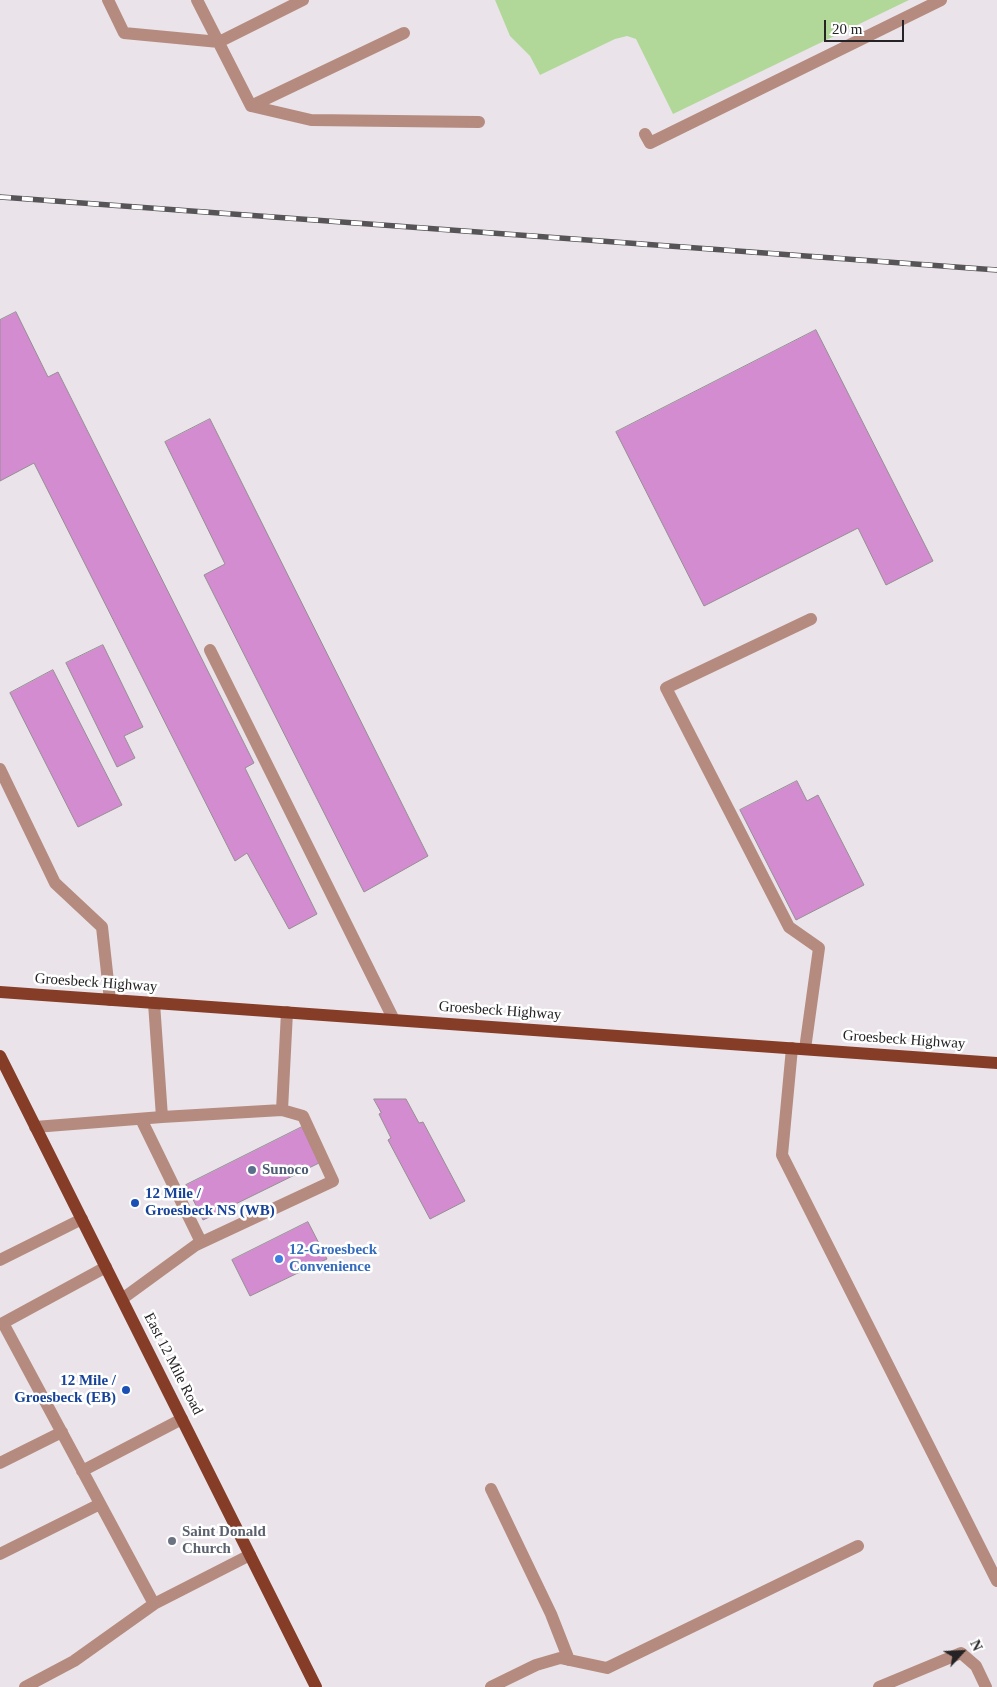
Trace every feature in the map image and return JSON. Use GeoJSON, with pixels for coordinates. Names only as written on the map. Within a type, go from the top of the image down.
{"type":"FeatureCollection","features":[{"type":"Feature","properties":{"kind":"main road","name":"Groesbeck Highway"},"geometry":{"type":"LineString","coordinates":[[0,992],[997,1063]]}},
{"type":"Feature","properties":{"kind":"main road","name":"East 12 Mile Road"},"geometry":{"type":"LineString","coordinates":[[0,1056],[316,1687]]}},
{"type":"Feature","properties":{"kind":"lane"},"geometry":{"type":"LineString","coordinates":[[108,0],[124,33],[219,42],[303,0]]}},
{"type":"Feature","properties":{"kind":"lane"},"geometry":{"type":"LineString","coordinates":[[197,0],[251,106]]}},
{"type":"Feature","properties":{"kind":"lane"},"geometry":{"type":"LineString","coordinates":[[645,134],[650,143],[941,0]]}},
{"type":"Feature","properties":{"kind":"lane"},"geometry":{"type":"LineString","coordinates":[[251,106],[404,33]]}},
{"type":"Feature","properties":{"kind":"lane"},"geometry":{"type":"LineString","coordinates":[[251,106],[311,120],[479,122]]}},
{"type":"Feature","properties":{"kind":"lane"},"geometry":{"type":"LineString","coordinates":[[805,1049],[819,948],[789,927],[666,688],[811,619]]}},
{"type":"Feature","properties":{"kind":"lane"},"geometry":{"type":"LineString","coordinates":[[210,650],[394,1020]]}},
{"type":"Feature","properties":{"kind":"lane"},"geometry":{"type":"LineString","coordinates":[[0,769],[55,883],[102,927],[110,1000]]}},
{"type":"Feature","properties":{"kind":"lane"},"geometry":{"type":"LineString","coordinates":[[154,1003],[162,1118]]}},
{"type":"Feature","properties":{"kind":"lane"},"geometry":{"type":"LineString","coordinates":[[282,1110],[287,1012]]}},
{"type":"Feature","properties":{"kind":"lane"},"geometry":{"type":"LineString","coordinates":[[792,1048],[782,1155],[997,1580]]}},
{"type":"Feature","properties":{"kind":"lane"},"geometry":{"type":"LineString","coordinates":[[35,1127],[282,1110],[303,1116],[333,1181],[201,1242],[122,1299]]}},
{"type":"Feature","properties":{"kind":"lane"},"geometry":{"type":"LineString","coordinates":[[141,1119],[201,1242]]}},
{"type":"Feature","properties":{"kind":"lane"},"geometry":{"type":"LineString","coordinates":[[0,1260],[82,1219]]}},
{"type":"Feature","properties":{"kind":"lane"},"geometry":{"type":"LineString","coordinates":[[106,1267],[2,1323],[154,1604]]}},
{"type":"Feature","properties":{"kind":"lane"},"geometry":{"type":"LineString","coordinates":[[82,1471],[182,1419]]}},
{"type":"Feature","properties":{"kind":"lane"},"geometry":{"type":"LineString","coordinates":[[0,1463],[62,1432]]}},
{"type":"Feature","properties":{"kind":"lane"},"geometry":{"type":"LineString","coordinates":[[491,1489],[551,1614],[569,1660]]}},
{"type":"Feature","properties":{"kind":"lane"},"geometry":{"type":"LineString","coordinates":[[0,1554],[100,1504]]}},
{"type":"Feature","properties":{"kind":"lane"},"geometry":{"type":"LineString","coordinates":[[491,1687],[536,1665],[560,1658],[607,1668],[858,1546]]}},
{"type":"Feature","properties":{"kind":"lane"},"geometry":{"type":"LineString","coordinates":[[25,1687],[74,1661],[154,1604],[250,1555]]}},
{"type":"Feature","properties":{"kind":"lane"},"geometry":{"type":"LineString","coordinates":[[879,1687],[961,1654],[976,1666],[986,1687]]}},
{"type":"Feature","properties":{"kind":"green space"},"geometry":{"type":"Polygon","coordinates":[[[495,0],[909,0],[673,114],[636,39],[627,36],[615,39],[540,75],[530,56],[510,36],[495,0]]]}},
{"type":"Feature","properties":{"kind":"building"},"geometry":{"type":"Polygon","coordinates":[[[16,312],[48,377],[58,372],[254,763],[245,768],[317,914],[289,929],[247,853],[235,861],[34,463],[0,481],[0,320],[16,312]]]}},
{"type":"Feature","properties":{"kind":"building"},"geometry":{"type":"Polygon","coordinates":[[[816,330],[933,561],[886,585],[858,528],[704,606],[616,432],[816,330]]]}},
{"type":"Feature","properties":{"kind":"building"},"geometry":{"type":"Polygon","coordinates":[[[210,419],[428,856],[364,892],[204,575],[225,564],[165,442],[210,419]]]}},
{"type":"Feature","properties":{"kind":"building"},"geometry":{"type":"Polygon","coordinates":[[[103,645],[143,727],[124,736],[135,758],[117,767],[66,663],[103,645]]]}},
{"type":"Feature","properties":{"kind":"building"},"geometry":{"type":"Polygon","coordinates":[[[53,670],[122,805],[78,827],[10,693],[53,670]]]}},
{"type":"Feature","properties":{"kind":"building"},"geometry":{"type":"Polygon","coordinates":[[[797,781],[807,801],[818,795],[864,885],[796,920],[740,810],[797,781]]]}},
{"type":"Feature","properties":{"kind":"building"},"geometry":{"type":"Polygon","coordinates":[[[374,1099],[406,1099],[419,1123],[423,1122],[465,1201],[430,1219],[388,1140],[391,1138],[374,1099]]]}},
{"type":"Feature","properties":{"kind":"building"},"geometry":{"type":"Polygon","coordinates":[[[302,1127],[319,1163],[203,1220],[186,1185],[302,1127]]]}},
{"type":"Feature","properties":{"kind":"building"},"geometry":{"type":"Polygon","coordinates":[[[308,1222],[327,1259],[250,1296],[232,1260],[308,1222]]]}},
{"type":"Feature","properties":{"kind":"railway"},"geometry":{"type":"LineString","coordinates":[[0,197],[997,270]]}},
{"type":"Feature","properties":{"kind":"place","name":"Sunoco"},"geometry":{"type":"Point","coordinates":[252,1170]}},
{"type":"Feature","properties":{"kind":"place","name":"12 Mile / Groesbeck NS (WB)"},"geometry":{"type":"Point","coordinates":[135,1203]}},
{"type":"Feature","properties":{"kind":"place","name":"12-Groesbeck Convenience"},"geometry":{"type":"Point","coordinates":[279,1259]}},
{"type":"Feature","properties":{"kind":"place","name":"12 Mile / Groesbeck (EB)"},"geometry":{"type":"Point","coordinates":[126,1390]}},
{"type":"Feature","properties":{"kind":"place","name":"Saint Donald Church"},"geometry":{"type":"Point","coordinates":[172,1541]}}]}
